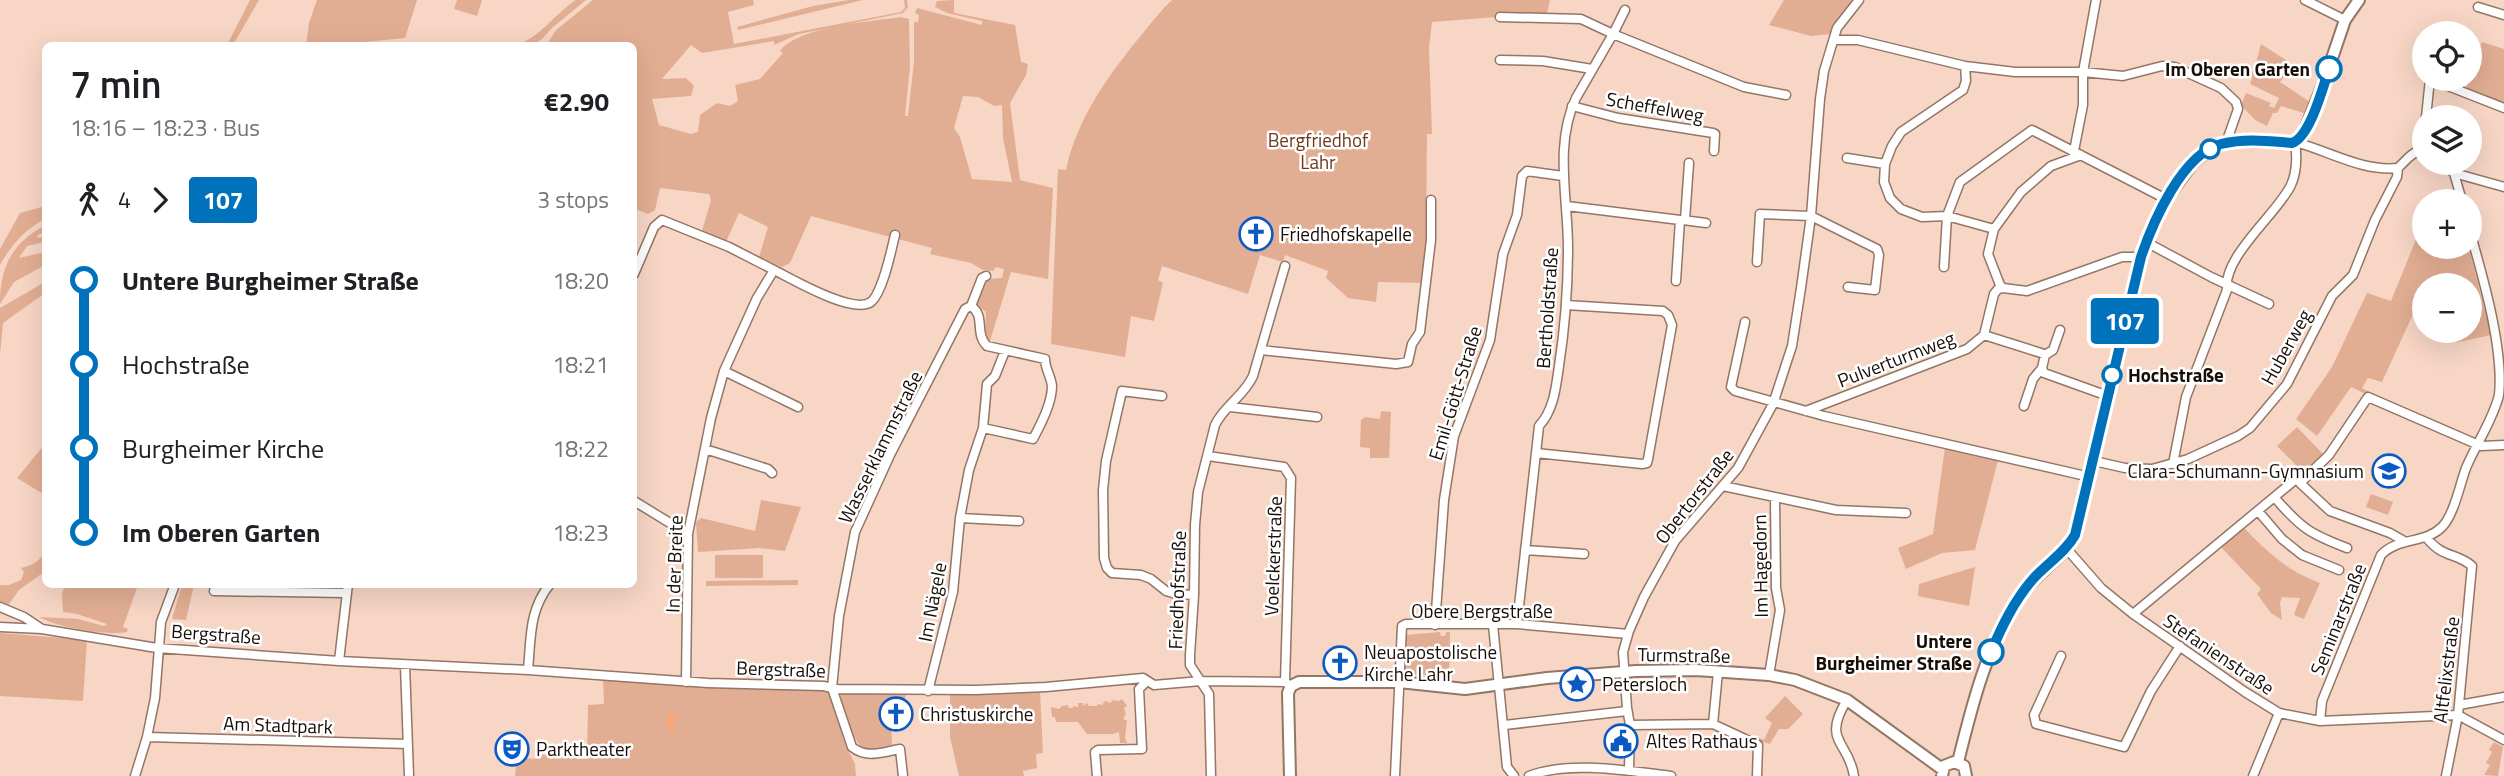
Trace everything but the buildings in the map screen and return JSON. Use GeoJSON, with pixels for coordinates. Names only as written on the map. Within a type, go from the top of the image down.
{"type":"FeatureCollection","features":[{"type":"Feature","properties":{"kind":"street","name":"Obertorstraße"},"geometry":{"type":"LineString","coordinates":[[1631,771],[1623,652],[1644,597],[1675,541],[1738,468],[1773,404],[1792,346],[1811,216],[1819,99],[1824,71],[1837,28],[1859,0]]}},
{"type":"Feature","properties":{"kind":"street"},"geometry":{"type":"LineString","coordinates":[[2078,153],[2083,72],[2096,0]]}},
{"type":"Feature","properties":{"kind":"street"},"geometry":{"type":"LineString","coordinates":[[2305,0],[2345,20]]}},
{"type":"Feature","properties":{"kind":"street"},"geometry":{"type":"LineString","coordinates":[[2295,142],[2307,128],[2345,20],[2359,0]]}},
{"type":"Feature","properties":{"kind":"street"},"geometry":{"type":"LineString","coordinates":[[2478,7],[2504,15]]}},
{"type":"Feature","properties":{"kind":"street","name":"Bertholdstraße"},"geometry":{"type":"LineString","coordinates":[[1517,624],[1539,426],[1548,416],[1556,383],[1566,305],[1567,206],[1563,176],[1566,139],[1572,106],[1625,10]]}},
{"type":"Feature","properties":{"kind":"street"},"geometry":{"type":"LineString","coordinates":[[1500,17],[1581,19],[1744,87],[1786,95]]}},
{"type":"Feature","properties":{"kind":"street"},"geometry":{"type":"LineString","coordinates":[[1834,40],[1858,40],[1965,66],[2015,72],[2083,72],[2123,76],[2169,66],[2221,88],[2232,97],[2238,109],[2227,143]]}},
{"type":"Feature","properties":{"kind":"street"},"geometry":{"type":"LineString","coordinates":[[1500,60],[1542,61],[1592,69]]}},
{"type":"Feature","properties":{"kind":"street"},"geometry":{"type":"LineString","coordinates":[[1965,66],[1966,81],[1963,90],[1901,132],[1885,164],[1884,182],[1890,198],[1901,209],[1922,217],[1947,216],[1994,229]]}},
{"type":"Feature","properties":{"kind":"street"},"geometry":{"type":"LineString","coordinates":[[2461,91],[2504,108]]}},
{"type":"Feature","properties":{"kind":"street","name":"Scheffelweg"},"geometry":{"type":"LineString","coordinates":[[1572,106],[1618,118],[1713,133],[1714,151]]}},
{"type":"Feature","properties":{"kind":"street"},"geometry":{"type":"LineString","coordinates":[[1944,267],[1947,216],[1960,182],[2032,130],[2166,199]]}},
{"type":"Feature","properties":{"kind":"street"},"geometry":{"type":"LineString","coordinates":[[1958,762],[1979,683],[2003,625],[2034,578],[2066,548],[2075,535],[2141,257],[2166,199],[2179,179],[2200,156],[2219,144],[2254,140],[2295,142],[2360,164],[2389,169],[2398,168],[2412,155]]}},
{"type":"Feature","properties":{"kind":"street"},"geometry":{"type":"LineString","coordinates":[[2173,464],[2183,407],[2227,290],[2226,279],[2249,239],[2291,187],[2297,156],[2295,142]]}},
{"type":"Feature","properties":{"kind":"street"},"geometry":{"type":"LineString","coordinates":[[2078,153],[2051,166],[2021,191],[1994,229],[1987,254],[2003,288],[2027,291],[2122,257],[2141,257]]}},
{"type":"Feature","properties":{"kind":"street"},"geometry":{"type":"LineString","coordinates":[[1847,158],[1885,164]]}},
{"type":"Feature","properties":{"kind":"street"},"geometry":{"type":"LineString","coordinates":[[1676,281],[1689,163]]}},
{"type":"Feature","properties":{"kind":"street","name":"Huberweg"},"geometry":{"type":"LineString","coordinates":[[2094,461],[2138,469],[2173,464],[2238,436],[2250,428],[2287,384],[2332,296],[2353,275],[2375,220],[2397,177],[2398,168]]}},
{"type":"Feature","properties":{"kind":"street","name":"Emil-Gött-Straße"},"geometry":{"type":"LineString","coordinates":[[1435,625],[1444,500],[1454,436],[1490,340],[1503,254],[1517,215],[1522,176],[1527,171],[1563,176]]}},
{"type":"Feature","properties":{"kind":"street"},"geometry":{"type":"LineString","coordinates":[[2461,175],[2504,187]]}},
{"type":"Feature","properties":{"kind":"street"},"geometry":{"type":"LineString","coordinates":[[1261,350],[1396,364],[1408,362],[1412,344],[1420,332],[1431,240],[1431,200]]}},
{"type":"Feature","properties":{"kind":"street"},"geometry":{"type":"LineString","coordinates":[[1567,206],[1706,223]]}},
{"type":"Feature","properties":{"kind":"street"},"geometry":{"type":"LineString","coordinates":[[1757,262],[1760,215],[1811,216],[1877,250],[1879,291],[1848,287]]}},
{"type":"Feature","properties":{"kind":"street"},"geometry":{"type":"LineString","coordinates":[[637,267],[654,227],[662,220],[729,247],[856,306],[873,301],[879,291],[895,235]]}},
{"type":"Feature","properties":{"kind":"street"},"geometry":{"type":"LineString","coordinates":[[2146,242],[2269,304]]}},
{"type":"Feature","properties":{"kind":"street"},"geometry":{"type":"LineString","coordinates":[[2133,614],[2296,479],[2330,511],[2404,541],[2426,537],[2447,522],[2477,444],[2499,397],[2502,354],[2477,259]]}},
{"type":"Feature","properties":{"kind":"street","name":"Friedhofstraße"},"geometry":{"type":"LineString","coordinates":[[1211,776],[1209,694],[1190,664],[1198,492],[1218,418],[1249,386],[1285,266]]}},
{"type":"Feature","properties":{"kind":"street","name":"In der Breite"},"geometry":{"type":"LineString","coordinates":[[686,682],[688,534],[711,418],[724,371],[757,298],[774,270]]}},
{"type":"Feature","properties":{"kind":"street","name":"Wasserklammstraße"},"geometry":{"type":"LineString","coordinates":[[832,688],[839,616],[855,532],[890,456],[965,309],[971,306],[982,278],[986,276]]}},
{"type":"Feature","properties":{"kind":"street","name":"Pulverturmweg"},"geometry":{"type":"LineString","coordinates":[[1806,411],[1967,349],[1984,335],[1994,294],[2003,288]]}},
{"type":"Feature","properties":{"kind":"street"},"geometry":{"type":"LineString","coordinates":[[1536,453],[1642,464],[1647,463],[1648,459],[1672,325],[1668,315],[1663,311],[1566,305]]}},
{"type":"Feature","properties":{"kind":"street"},"geometry":{"type":"LineString","coordinates":[[971,306],[978,312],[982,341],[987,346],[1045,359],[1046,371],[1052,385],[1044,417],[1033,439],[983,428]]}},
{"type":"Feature","properties":{"kind":"street"},"geometry":{"type":"LineString","coordinates":[[1745,322],[1732,390],[1773,404],[2090,477]]}},
{"type":"Feature","properties":{"kind":"street"},"geometry":{"type":"LineString","coordinates":[[2024,406],[2033,379],[2042,368],[2045,355],[2053,350],[2060,330]]}},
{"type":"Feature","properties":{"kind":"street"},"geometry":{"type":"LineString","coordinates":[[1984,335],[2045,355]]}},
{"type":"Feature","properties":{"kind":"street","name":"Im Nägele"},"geometry":{"type":"LineString","coordinates":[[928,691],[953,592],[960,518],[969,470],[983,428],[985,392],[1005,351]]}},
{"type":"Feature","properties":{"kind":"street"},"geometry":{"type":"LineString","coordinates":[[2042,368],[2048,376],[2108,396]]}},
{"type":"Feature","properties":{"kind":"street"},"geometry":{"type":"LineString","coordinates":[[724,371],[798,407]]}},
{"type":"Feature","properties":{"kind":"street"},"geometry":{"type":"LineString","coordinates":[[1162,396],[1122,391],[1105,471],[1104,558],[1112,573],[1141,575],[1166,591],[1194,595]]}},
{"type":"Feature","properties":{"kind":"street"},"geometry":{"type":"LineString","coordinates":[[2300,483],[2329,455],[2368,397],[2477,444],[2488,447],[2504,445]]}},
{"type":"Feature","properties":{"kind":"street"},"geometry":{"type":"LineString","coordinates":[[1230,407],[1317,417]]}},
{"type":"Feature","properties":{"kind":"street"},"geometry":{"type":"LineString","coordinates":[[705,449],[768,469],[772,473]]}},
{"type":"Feature","properties":{"kind":"street","name":"Voelckerstraße"},"geometry":{"type":"LineString","coordinates":[[1208,456],[1284,467],[1291,478],[1288,684]]}},
{"type":"Feature","properties":{"kind":"street"},"geometry":{"type":"LineString","coordinates":[[1723,486],[1836,510],[1906,513]]}},
{"type":"Feature","properties":{"kind":"street","name":"Im Hagedorn"},"geometry":{"type":"LineString","coordinates":[[1769,675],[1780,610],[1776,588],[1775,498]]}},
{"type":"Feature","properties":{"kind":"street"},"geometry":{"type":"LineString","coordinates":[[2275,498],[2296,522],[2314,536],[2347,548]]}},
{"type":"Feature","properties":{"kind":"street"},"geometry":{"type":"LineString","coordinates":[[637,503],[688,534]]}},
{"type":"Feature","properties":{"kind":"street"},"geometry":{"type":"LineString","coordinates":[[2258,511],[2282,539],[2302,555],[2339,570]]}},
{"type":"Feature","properties":{"kind":"street"},"geometry":{"type":"LineString","coordinates":[[960,518],[1019,521]]}},
{"type":"Feature","properties":{"kind":"street"},"geometry":{"type":"LineString","coordinates":[[2375,528],[2384,540],[2381,555]]}},
{"type":"Feature","properties":{"kind":"street","name":"Altfelixstraße"},"geometry":{"type":"LineString","coordinates":[[2426,537],[2439,551],[2472,566],[2458,715],[2446,776]]}},
{"type":"Feature","properties":{"kind":"street","name":"Seminarstraße"},"geometry":{"type":"LineString","coordinates":[[2320,722],[2322,701],[2381,555],[2388,547],[2404,541]]}},
{"type":"Feature","properties":{"kind":"street","name":"Stefanienstraße"},"geometry":{"type":"LineString","coordinates":[[2066,548],[2101,588],[2133,614],[2279,713],[2320,722],[2458,715]]}},
{"type":"Feature","properties":{"kind":"street"},"geometry":{"type":"LineString","coordinates":[[1525,550],[1584,554]]}},
{"type":"Feature","properties":{"kind":"street","name":"Bergstraße"},"geometry":{"type":"LineString","coordinates":[[158,648],[160,622],[174,588]]}},
{"type":"Feature","properties":{"kind":"street"},"geometry":{"type":"LineString","coordinates":[[528,670],[531,627],[538,599],[547,588]]}},
{"type":"Feature","properties":{"kind":"street"},"geometry":{"type":"LineString","coordinates":[[214,590],[347,589],[339,661]]}},
{"type":"Feature","properties":{"kind":"street"},"geometry":{"type":"LineString","coordinates":[[4,608],[41,629]]}},
{"type":"Feature","properties":{"kind":"street","name":"Bergstraße"},"geometry":{"type":"LineString","coordinates":[[4,608],[1,627],[41,629],[158,648],[686,682],[928,691],[1046,687],[1143,678],[1154,685],[1201,681],[1288,684],[1399,682]]}},
{"type":"Feature","properties":{"kind":"street","name":"Obere Bergstraße"},"geometry":{"type":"LineString","coordinates":[[1399,682],[1402,626],[1406,624],[1517,624],[1629,634]]}},
{"type":"Feature","properties":{"kind":"street"},"geometry":{"type":"LineString","coordinates":[[1493,625],[1505,725],[1507,767],[1514,776]]}},
{"type":"Feature","properties":{"kind":"street"},"geometry":{"type":"LineString","coordinates":[[1617,633],[1623,652]]}},
{"type":"Feature","properties":{"kind":"street"},"geometry":{"type":"LineString","coordinates":[[2061,656],[2034,715],[2036,724],[2124,747],[2151,691],[2180,646]]}},
{"type":"Feature","properties":{"kind":"street"},"geometry":{"type":"LineString","coordinates":[[135,776],[155,698],[158,648]]}},
{"type":"Feature","properties":{"kind":"street"},"geometry":{"type":"LineString","coordinates":[[405,664],[409,776]]}},
{"type":"Feature","properties":{"kind":"street","name":"Turmstraße"},"geometry":{"type":"LineString","coordinates":[[1399,682],[1465,689],[1623,671],[1718,671],[1769,675],[1795,680],[1847,700],[1942,773]]}},
{"type":"Feature","properties":{"kind":"street"},"geometry":{"type":"LineString","coordinates":[[1713,724],[1718,671]]}},
{"type":"Feature","properties":{"kind":"street"},"geometry":{"type":"LineString","coordinates":[[1097,776],[1095,752],[1098,750],[1142,749],[1139,689],[1147,681]]}},
{"type":"Feature","properties":{"kind":"street"},"geometry":{"type":"LineString","coordinates":[[1395,776],[1399,682]]}},
{"type":"Feature","properties":{"kind":"street"},"geometry":{"type":"LineString","coordinates":[[1288,684],[1290,776]]}},
{"type":"Feature","properties":{"kind":"street"},"geometry":{"type":"LineString","coordinates":[[832,688],[852,747],[860,753],[870,755],[900,749],[904,776]]}},
{"type":"Feature","properties":{"kind":"street"},"geometry":{"type":"LineString","coordinates":[[2459,705],[2504,697]]}},
{"type":"Feature","properties":{"kind":"street"},"geometry":{"type":"LineString","coordinates":[[1847,700],[1836,719],[1835,728],[1836,737],[1854,776]]}},
{"type":"Feature","properties":{"kind":"street"},"geometry":{"type":"LineString","coordinates":[[1505,725],[1627,711]]}},
{"type":"Feature","properties":{"kind":"street"},"geometry":{"type":"LineString","coordinates":[[2253,776],[2279,713]]}},
{"type":"Feature","properties":{"kind":"street"},"geometry":{"type":"LineString","coordinates":[[2458,715],[2504,740]]}},
{"type":"Feature","properties":{"kind":"street"},"geometry":{"type":"LineString","coordinates":[[1630,725],[1713,724],[1758,745],[1757,776]]}},
{"type":"Feature","properties":{"kind":"street","name":"Am Stadtpark"},"geometry":{"type":"LineString","coordinates":[[147,737],[408,744]]}},
{"type":"Feature","properties":{"kind":"street"},"geometry":{"type":"LineString","coordinates":[[1942,773],[1947,764],[1958,762],[1964,766],[1966,776]]}},
{"type":"Feature","properties":{"kind":"street"},"geometry":{"type":"LineString","coordinates":[[1528,776],[1562,769],[1631,771],[1671,776]]}},
{"type":"Feature","properties":{"kind":"green space"},"geometry":{"type":"Polygon","coordinates":[[[250,0],[259,0],[235,42],[229,42],[250,0]]]}},
{"type":"Feature","properties":{"kind":"green space"},"geometry":{"type":"Polygon","coordinates":[[[317,0],[417,0],[405,38],[364,42],[306,42],[309,23],[317,0]]]}},
{"type":"Feature","properties":{"kind":"green space"},"geometry":{"type":"Polygon","coordinates":[[[457,0],[482,0],[477,16],[454,9],[457,0]]]}},
{"type":"Feature","properties":{"kind":"green space"},"geometry":{"type":"Polygon","coordinates":[[[576,0],[586,0],[541,40],[523,42],[541,31],[576,0]]]}},
{"type":"Feature","properties":{"kind":"green space"},"geometry":{"type":"Polygon","coordinates":[[[593,0],[753,0],[754,5],[728,12],[734,44],[901,12],[905,8],[904,0],[907,0],[908,7],[903,13],[838,26],[900,17],[909,19],[910,67],[905,116],[908,116],[914,61],[914,22],[918,22],[919,15],[915,13],[917,8],[982,25],[982,21],[947,13],[935,7],[937,1],[954,0],[954,13],[1015,25],[1021,62],[1028,64],[1026,75],[1010,103],[1020,180],[1053,188],[1048,279],[1011,272],[989,344],[985,337],[986,312],[975,304],[987,279],[1002,278],[1004,269],[996,267],[993,271],[983,270],[971,263],[930,254],[932,248],[811,216],[790,263],[782,267],[759,257],[768,227],[739,213],[726,242],[702,231],[711,200],[709,194],[660,188],[655,210],[648,214],[637,210],[637,42],[548,42],[556,30],[593,0]],[[834,27],[799,34],[774,45],[774,41],[702,53],[691,45],[662,79],[686,78],[694,86],[691,96],[652,99],[659,125],[691,134],[698,132],[700,115],[717,103],[730,106],[738,101],[735,85],[760,79],[783,53],[780,51],[803,36],[834,27]],[[963,96],[954,128],[960,137],[972,179],[1012,182],[1003,138],[1002,105],[994,106],[978,97],[963,96]]]}},
{"type":"Feature","properties":{"kind":"green space"},"geometry":{"type":"Polygon","coordinates":[[[863,0],[738,30],[737,27],[813,6],[863,0]]]}},
{"type":"Feature","properties":{"kind":"green space","name":"Bergfriedhof Lahr"},"geometry":{"type":"Polygon","coordinates":[[[1172,0],[1550,0],[1547,13],[1432,22],[1429,48],[1432,134],[1427,134],[1426,241],[1422,283],[1378,282],[1376,302],[1348,298],[1326,278],[1328,271],[1285,255],[1283,262],[1260,255],[1248,294],[1162,266],[1158,280],[1163,283],[1154,321],[1131,316],[1125,357],[1051,344],[1058,169],[1066,170],[1078,132],[1096,97],[1130,49],[1172,0]]]}},
{"type":"Feature","properties":{"kind":"green space"},"geometry":{"type":"Polygon","coordinates":[[[1784,0],[1858,0],[1831,34],[1811,36],[1769,25],[1784,0]]]}},
{"type":"Feature","properties":{"kind":"green space"},"geometry":{"type":"Polygon","coordinates":[[[2482,42],[2504,49],[2504,103],[2471,91],[2482,91],[2482,42]]]}},
{"type":"Feature","properties":{"kind":"green space"},"geometry":{"type":"Polygon","coordinates":[[[2261,44],[2286,60],[2283,63],[2285,76],[2280,82],[2310,102],[2304,113],[2281,106],[2277,113],[2273,113],[2267,126],[2255,120],[2241,105],[2246,93],[2271,103],[2269,106],[2274,108],[2279,98],[2250,84],[2252,78],[2249,77],[2255,67],[2261,44]]]}},
{"type":"Feature","properties":{"kind":"green space"},"geometry":{"type":"Polygon","coordinates":[[[42,207],[42,221],[19,238],[0,265],[0,249],[20,213],[42,207]]]}},
{"type":"Feature","properties":{"kind":"green space"},"geometry":{"type":"Polygon","coordinates":[[[42,227],[42,234],[37,235],[38,238],[42,237],[42,243],[27,246],[19,258],[42,253],[42,267],[14,282],[0,304],[5,268],[16,249],[42,227]]]}},
{"type":"Feature","properties":{"kind":"green space"},"geometry":{"type":"Polygon","coordinates":[[[2412,249],[2412,259],[2472,259],[2475,273],[2412,273],[2412,316],[2382,382],[2368,378],[2362,388],[2367,391],[2366,394],[2351,387],[2317,436],[2296,419],[2332,367],[2367,293],[2391,301],[2412,249]]]}},
{"type":"Feature","properties":{"kind":"green space"},"geometry":{"type":"Polygon","coordinates":[[[42,284],[42,295],[3,323],[0,355],[0,308],[42,284]]]}},
{"type":"Feature","properties":{"kind":"green space"},"geometry":{"type":"Polygon","coordinates":[[[2482,299],[2491,335],[2482,337],[2482,299]]]}},
{"type":"Feature","properties":{"kind":"green space"},"geometry":{"type":"Polygon","coordinates":[[[1381,411],[1391,412],[1389,458],[1370,458],[1370,448],[1360,447],[1361,420],[1365,417],[1380,419],[1381,411]]]}},
{"type":"Feature","properties":{"kind":"green space"},"geometry":{"type":"Polygon","coordinates":[[[2297,427],[2323,454],[2304,473],[2277,446],[2297,427]]]}},
{"type":"Feature","properties":{"kind":"green space"},"geometry":{"type":"Polygon","coordinates":[[[1945,447],[1998,460],[1975,550],[1942,553],[1906,569],[1898,548],[1933,534],[1945,447]]]}},
{"type":"Feature","properties":{"kind":"green space"},"geometry":{"type":"Polygon","coordinates":[[[42,448],[42,493],[17,478],[42,448]]]}},
{"type":"Feature","properties":{"kind":"green space"},"geometry":{"type":"Polygon","coordinates":[[[2371,494],[2393,502],[2388,515],[2366,507],[2371,494]]]}},
{"type":"Feature","properties":{"kind":"green space"},"geometry":{"type":"Polygon","coordinates":[[[761,500],[801,507],[785,551],[759,548],[698,552],[696,522],[701,518],[755,531],[761,500]]]}},
{"type":"Feature","properties":{"kind":"green space"},"geometry":{"type":"Polygon","coordinates":[[[2242,526],[2287,566],[2320,583],[2304,619],[2294,615],[2300,598],[2282,597],[2282,620],[2271,613],[2257,594],[2261,589],[2219,545],[2242,526]]]}},
{"type":"Feature","properties":{"kind":"green space"},"geometry":{"type":"Polygon","coordinates":[[[715,555],[763,555],[763,578],[715,578],[715,555]]]}},
{"type":"Feature","properties":{"kind":"green space"},"geometry":{"type":"Polygon","coordinates":[[[41,558],[42,573],[19,590],[7,607],[0,605],[0,585],[21,580],[24,572],[21,568],[41,558]]]}},
{"type":"Feature","properties":{"kind":"green space"},"geometry":{"type":"Polygon","coordinates":[[[1975,567],[1969,606],[1918,596],[1919,584],[1975,567]]]}},
{"type":"Feature","properties":{"kind":"green space"},"geometry":{"type":"Polygon","coordinates":[[[798,580],[798,585],[706,586],[706,581],[798,580]]]}},
{"type":"Feature","properties":{"kind":"green space"},"geometry":{"type":"Polygon","coordinates":[[[64,588],[137,588],[123,627],[128,629],[127,632],[82,630],[39,617],[78,619],[104,626],[107,624],[63,612],[64,588]]]}},
{"type":"Feature","properties":{"kind":"green space"},"geometry":{"type":"Polygon","coordinates":[[[181,588],[193,588],[186,620],[172,619],[181,588]]]}},
{"type":"Feature","properties":{"kind":"green space"},"geometry":{"type":"Polygon","coordinates":[[[1440,632],[1441,636],[1445,636],[1446,632],[1450,632],[1449,677],[1408,674],[1405,671],[1406,635],[1440,632]]]}},
{"type":"Feature","properties":{"kind":"green space"},"geometry":{"type":"Polygon","coordinates":[[[0,633],[87,640],[83,701],[0,696],[0,633]]]}},
{"type":"Feature","properties":{"kind":"green space"},"geometry":{"type":"Polygon","coordinates":[[[603,679],[828,691],[832,696],[845,744],[855,764],[856,776],[515,776],[517,758],[539,759],[539,755],[576,754],[577,759],[587,759],[588,705],[604,704],[603,679]]]}},
{"type":"Feature","properties":{"kind":"green space"},"geometry":{"type":"Polygon","coordinates":[[[1040,690],[1043,753],[1036,754],[1037,768],[1023,771],[1024,776],[959,776],[950,737],[950,692],[1040,690]]]}},
{"type":"Feature","properties":{"kind":"green space"},"geometry":{"type":"Polygon","coordinates":[[[840,693],[906,694],[905,699],[889,699],[888,707],[882,708],[883,719],[891,720],[892,745],[871,749],[860,745],[849,724],[840,693]]]}},
{"type":"Feature","properties":{"kind":"green space"},"geometry":{"type":"Polygon","coordinates":[[[1785,696],[1803,714],[1788,729],[1779,729],[1770,744],[1756,740],[1757,737],[1764,740],[1772,723],[1765,718],[1785,696]]]}},
{"type":"Feature","properties":{"kind":"green space"},"geometry":{"type":"Polygon","coordinates":[[[1122,699],[1127,706],[1124,708],[1124,720],[1127,720],[1127,743],[1120,743],[1119,732],[1087,734],[1078,722],[1056,722],[1055,717],[1052,717],[1051,707],[1059,709],[1068,705],[1073,708],[1078,707],[1078,703],[1097,706],[1105,701],[1111,703],[1112,700],[1122,699]]]}},
{"type":"Feature","properties":{"kind":"green space"},"geometry":{"type":"Polygon","coordinates":[[[2494,742],[2503,747],[2498,776],[2484,775],[2490,765],[2486,763],[2494,742]]]}},
{"type":"Feature","properties":{"kind":"waterway"},"geometry":{"type":"LineString","coordinates":[[671,716],[671,729]]}},
{"type":"Feature","properties":{"kind":"bus line","name":"107"},"geometry":{"type":"LineString","coordinates":[[1991,652],[2021,595],[2075,535],[2141,257],[2166,199],[2179,179],[2200,156],[2219,144],[2254,140],[2292,143],[2298,141],[2307,128],[2329,69]]}},
{"type":"Feature","properties":{"kind":"place","name":"Im Oberen Garten"},"geometry":{"type":"Point","coordinates":[2329,69]}},
{"type":"Feature","properties":{"kind":"place","name":"Friedhofskapelle"},"geometry":{"type":"Point","coordinates":[1256,234]}},
{"type":"Feature","properties":{"kind":"place","name":"Hochstraße"},"geometry":{"type":"Point","coordinates":[2112,375]}},
{"type":"Feature","properties":{"kind":"place","name":"Clara-Schumann-Gymnasium"},"geometry":{"type":"Point","coordinates":[2389,471]}},
{"type":"Feature","properties":{"kind":"place","name":"Untere Burgheimer Straße"},"geometry":{"type":"Point","coordinates":[1991,652]}},
{"type":"Feature","properties":{"kind":"place","name":"Neuapostolische Kirche Lahr"},"geometry":{"type":"Point","coordinates":[1340,663]}},
{"type":"Feature","properties":{"kind":"place","name":"Petersloch"},"geometry":{"type":"Point","coordinates":[1577,684]}},
{"type":"Feature","properties":{"kind":"place","name":"Christuskirche"},"geometry":{"type":"Point","coordinates":[896,714]}},
{"type":"Feature","properties":{"kind":"place","name":"Altes Rathaus"},"geometry":{"type":"Point","coordinates":[1621,741]}},
{"type":"Feature","properties":{"kind":"place","name":"Parktheater"},"geometry":{"type":"Point","coordinates":[512,749]}}]}
